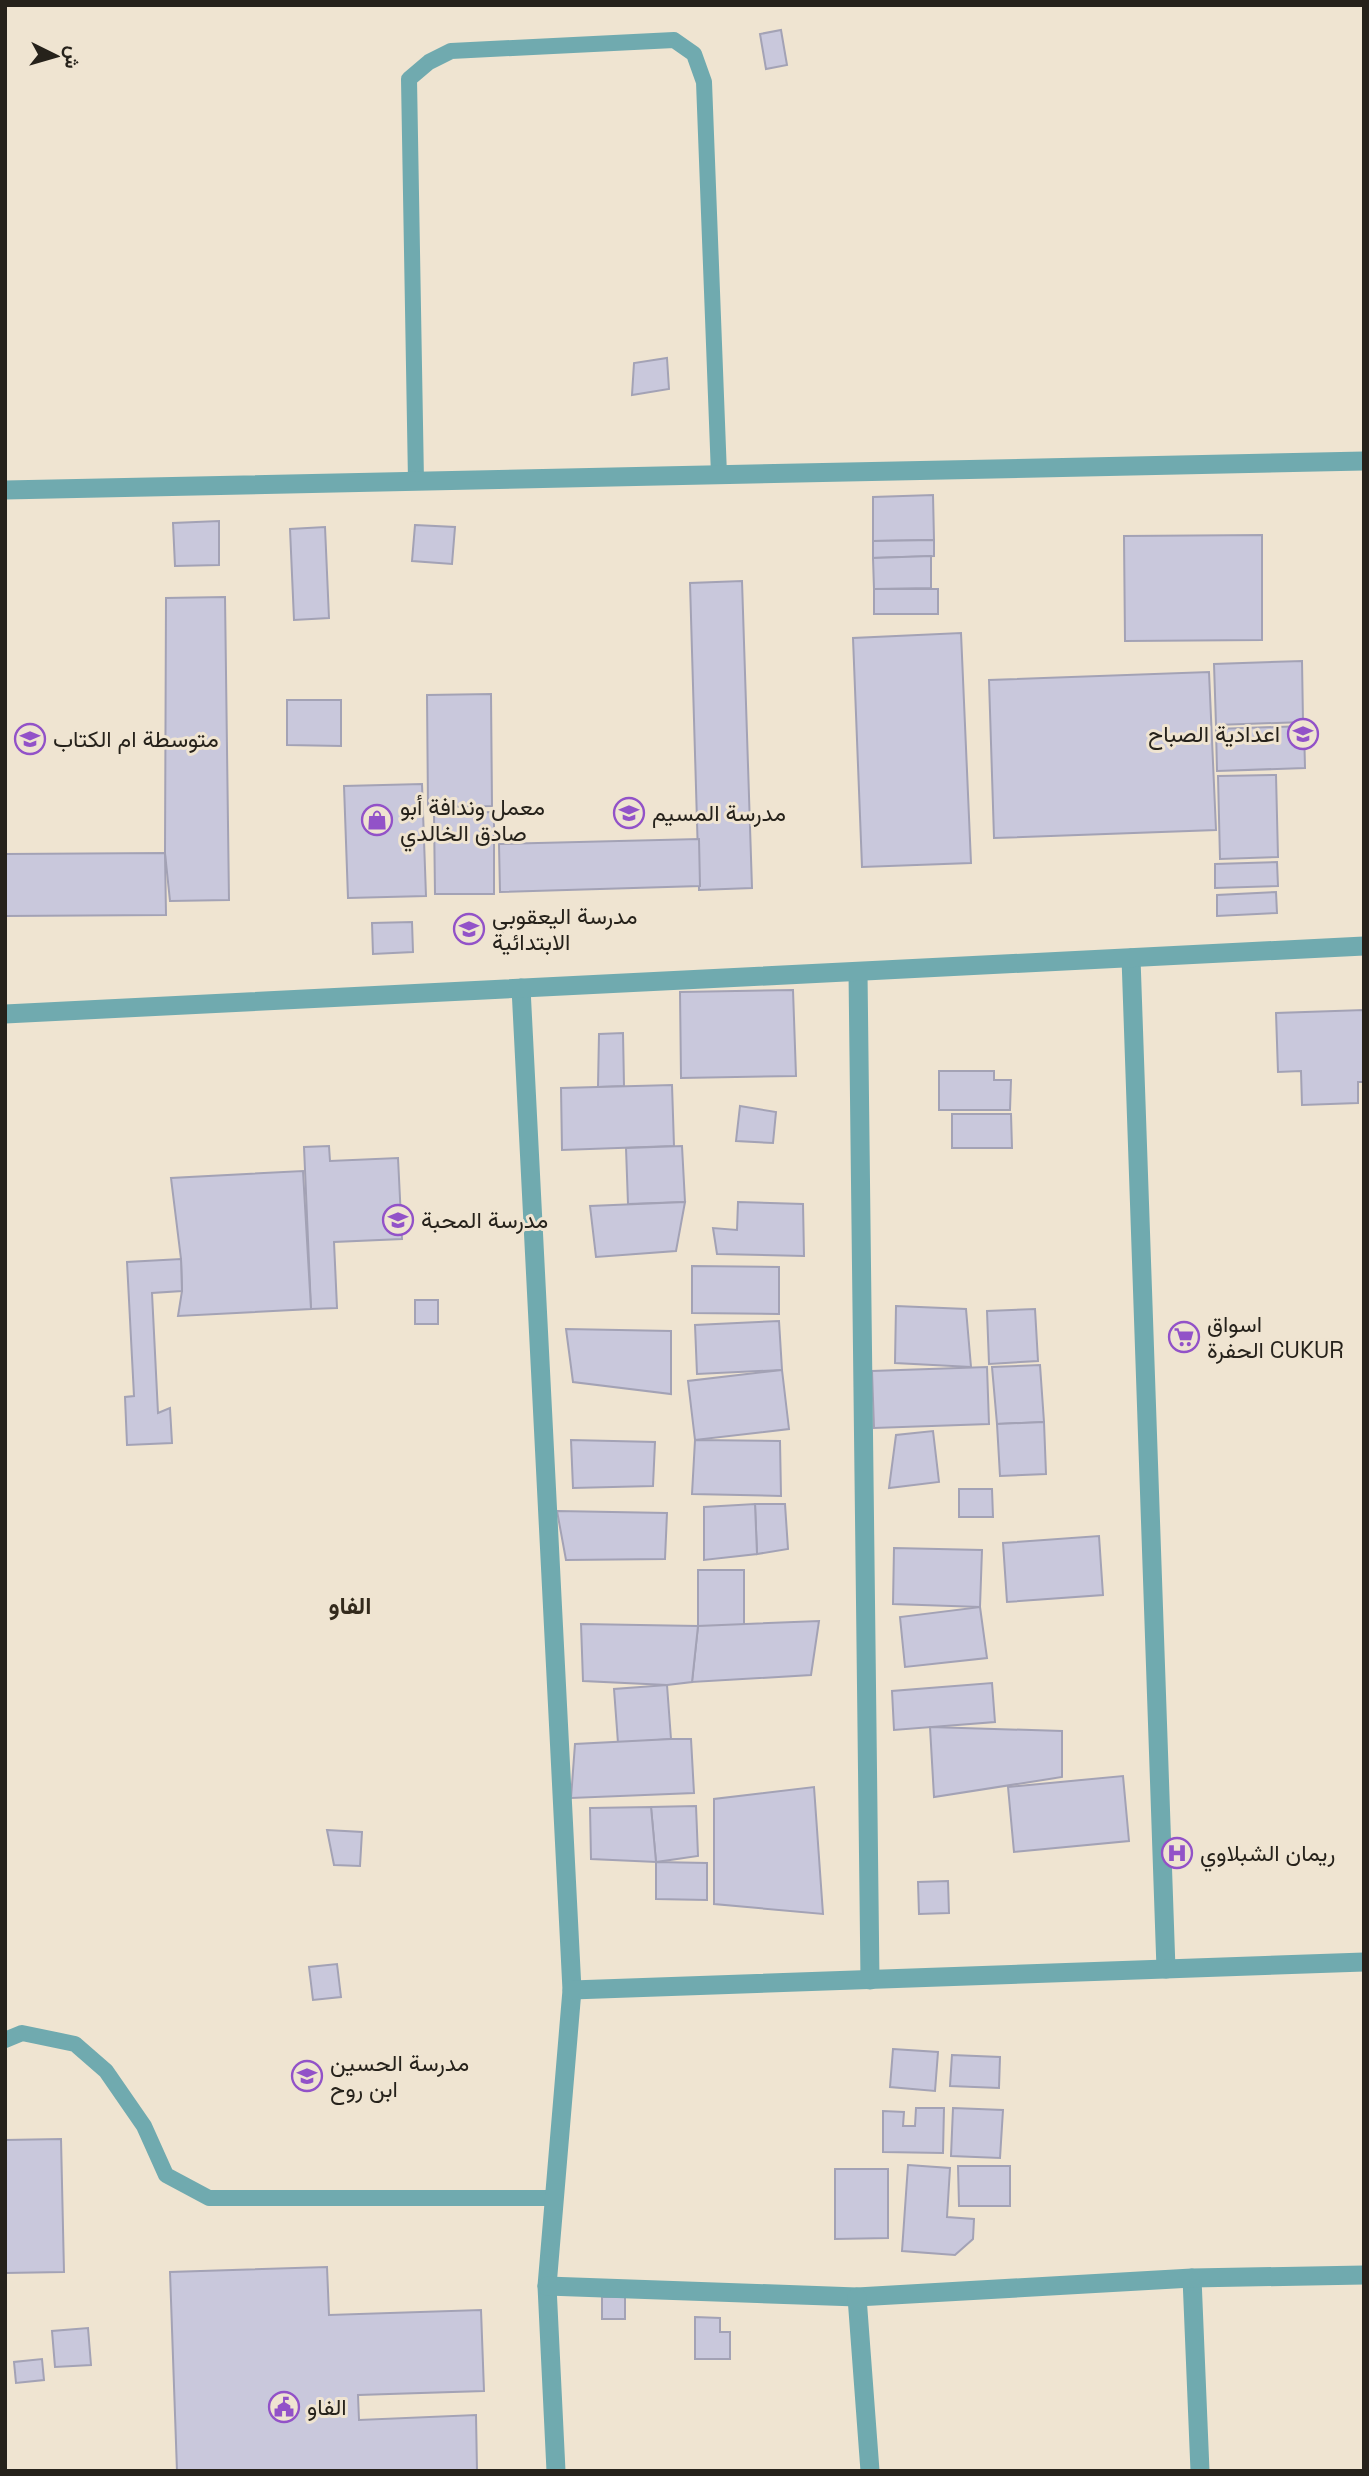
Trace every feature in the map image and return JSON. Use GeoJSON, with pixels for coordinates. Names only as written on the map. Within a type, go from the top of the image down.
{"type":"FeatureCollection","features":[{"type":"Feature","properties":{"kind":"street"},"geometry":{"type":"LineString","coordinates":[[5,489],[1364,461]]}},
{"type":"Feature","properties":{"kind":"street"},"geometry":{"type":"LineString","coordinates":[[5,1014],[1364,946]]}},
{"type":"Feature","properties":{"kind":"street"},"geometry":{"type":"LineString","coordinates":[[1130,958],[1166,1969]]}},
{"type":"Feature","properties":{"kind":"street"},"geometry":{"type":"LineString","coordinates":[[858,972],[870,1980]]}},
{"type":"Feature","properties":{"kind":"street"},"geometry":{"type":"LineString","coordinates":[[521,988],[572,1990],[547,2286],[556,2471]]}},
{"type":"Feature","properties":{"kind":"street"},"geometry":{"type":"LineString","coordinates":[[572,1990],[1364,1962]]}},
{"type":"Feature","properties":{"kind":"street"},"geometry":{"type":"LineString","coordinates":[[547,2286],[857,2297],[1192,2278],[1364,2275]]}},
{"type":"Feature","properties":{"kind":"street"},"geometry":{"type":"LineString","coordinates":[[1192,2278],[1200,2471]]}},
{"type":"Feature","properties":{"kind":"street"},"geometry":{"type":"LineString","coordinates":[[857,2297],[870,2471]]}},
{"type":"Feature","properties":{"kind":"lane"},"geometry":{"type":"LineString","coordinates":[[416,481],[409,79],[429,62],[451,51],[674,40],[694,54],[704,82],[719,475]]}},
{"type":"Feature","properties":{"kind":"lane"},"geometry":{"type":"LineString","coordinates":[[5,2040],[22,2033],[75,2044],[106,2071],[129,2104],[144,2126],[166,2175],[209,2199],[554,2198]]}},
{"type":"Feature","properties":{"kind":"building"},"geometry":{"type":"Polygon","coordinates":[[[781,30],[787,65],[766,69],[760,34],[781,30]]]}},
{"type":"Feature","properties":{"kind":"building"},"geometry":{"type":"Polygon","coordinates":[[[667,358],[669,389],[632,395],[634,363],[667,358]]]}},
{"type":"Feature","properties":{"kind":"building"},"geometry":{"type":"Polygon","coordinates":[[[933,495],[934,540],[873,541],[873,497],[933,495]]]}},
{"type":"Feature","properties":{"kind":"building"},"geometry":{"type":"Polygon","coordinates":[[[219,521],[219,565],[175,566],[173,523],[219,521]]]}},
{"type":"Feature","properties":{"kind":"building"},"geometry":{"type":"Polygon","coordinates":[[[415,525],[455,527],[452,564],[412,561],[415,525]]]}},
{"type":"Feature","properties":{"kind":"building"},"geometry":{"type":"Polygon","coordinates":[[[325,527],[329,618],[294,620],[290,529],[325,527]]]}},
{"type":"Feature","properties":{"kind":"building"},"geometry":{"type":"Polygon","coordinates":[[[1262,535],[1262,640],[1125,641],[1124,536],[1262,535]]]}},
{"type":"Feature","properties":{"kind":"building"},"geometry":{"type":"Polygon","coordinates":[[[934,540],[934,556],[873,558],[873,541],[934,540]]]}},
{"type":"Feature","properties":{"kind":"building"},"geometry":{"type":"Polygon","coordinates":[[[931,556],[931,588],[874,589],[873,558],[931,556]]]}},
{"type":"Feature","properties":{"kind":"building"},"geometry":{"type":"Polygon","coordinates":[[[742,581],[752,888],[699,890],[690,583],[742,581]]]}},
{"type":"Feature","properties":{"kind":"building"},"geometry":{"type":"Polygon","coordinates":[[[874,589],[938,589],[938,614],[874,614],[874,589]]]}},
{"type":"Feature","properties":{"kind":"building"},"geometry":{"type":"Polygon","coordinates":[[[225,597],[229,900],[170,901],[165,853],[166,598],[225,597]]]}},
{"type":"Feature","properties":{"kind":"building"},"geometry":{"type":"Polygon","coordinates":[[[961,633],[971,863],[862,867],[853,638],[961,633]]]}},
{"type":"Feature","properties":{"kind":"building"},"geometry":{"type":"Polygon","coordinates":[[[1302,661],[1303,722],[1216,725],[1214,664],[1302,661]]]}},
{"type":"Feature","properties":{"kind":"building"},"geometry":{"type":"Polygon","coordinates":[[[1209,672],[1216,830],[994,838],[989,680],[1209,672]]]}},
{"type":"Feature","properties":{"kind":"building"},"geometry":{"type":"Polygon","coordinates":[[[491,694],[492,806],[428,807],[427,695],[491,694]]]}},
{"type":"Feature","properties":{"kind":"building"},"geometry":{"type":"Polygon","coordinates":[[[287,700],[341,700],[341,746],[287,745],[287,700]]]}},
{"type":"Feature","properties":{"kind":"building"},"geometry":{"type":"Polygon","coordinates":[[[1304,726],[1305,768],[1217,771],[1216,729],[1304,726]]]}},
{"type":"Feature","properties":{"kind":"building"},"geometry":{"type":"Polygon","coordinates":[[[1276,775],[1278,857],[1220,859],[1218,776],[1276,775]]]}},
{"type":"Feature","properties":{"kind":"building"},"geometry":{"type":"Polygon","coordinates":[[[422,784],[426,896],[348,898],[344,786],[422,784]]]}},
{"type":"Feature","properties":{"kind":"building"},"geometry":{"type":"Polygon","coordinates":[[[494,812],[494,894],[435,894],[434,813],[494,812]]]}},
{"type":"Feature","properties":{"kind":"building"},"geometry":{"type":"Polygon","coordinates":[[[699,839],[700,886],[500,892],[499,844],[699,839]]]}},
{"type":"Feature","properties":{"kind":"building"},"geometry":{"type":"Polygon","coordinates":[[[165,853],[166,915],[5,916],[5,854],[165,853]]]}},
{"type":"Feature","properties":{"kind":"building"},"geometry":{"type":"Polygon","coordinates":[[[1277,862],[1278,886],[1215,888],[1215,864],[1277,862]]]}},
{"type":"Feature","properties":{"kind":"building"},"geometry":{"type":"Polygon","coordinates":[[[1276,892],[1277,913],[1217,916],[1217,895],[1276,892]]]}},
{"type":"Feature","properties":{"kind":"building"},"geometry":{"type":"Polygon","coordinates":[[[412,922],[413,952],[373,954],[372,923],[412,922]]]}},
{"type":"Feature","properties":{"kind":"building"},"geometry":{"type":"Polygon","coordinates":[[[793,990],[796,1076],[681,1078],[680,992],[793,990]]]}},
{"type":"Feature","properties":{"kind":"building"},"geometry":{"type":"Polygon","coordinates":[[[1364,1010],[1364,1082],[1358,1082],[1358,1103],[1302,1105],[1301,1071],[1278,1072],[1276,1013],[1364,1010]]]}},
{"type":"Feature","properties":{"kind":"building"},"geometry":{"type":"Polygon","coordinates":[[[623,1033],[624,1086],[598,1087],[599,1034],[623,1033]]]}},
{"type":"Feature","properties":{"kind":"building"},"geometry":{"type":"Polygon","coordinates":[[[939,1071],[994,1071],[994,1080],[1011,1080],[1010,1110],[939,1110],[939,1071]]]}},
{"type":"Feature","properties":{"kind":"building"},"geometry":{"type":"Polygon","coordinates":[[[672,1085],[674,1146],[562,1150],[561,1088],[672,1085]]]}},
{"type":"Feature","properties":{"kind":"building"},"geometry":{"type":"Polygon","coordinates":[[[740,1106],[776,1112],[773,1143],[736,1141],[740,1106]]]}},
{"type":"Feature","properties":{"kind":"building"},"geometry":{"type":"Polygon","coordinates":[[[952,1114],[1011,1114],[1012,1148],[952,1148],[952,1114]]]}},
{"type":"Feature","properties":{"kind":"building"},"geometry":{"type":"Polygon","coordinates":[[[329,1146],[330,1161],[398,1158],[402,1239],[334,1242],[337,1308],[311,1309],[304,1147],[329,1146]]]}},
{"type":"Feature","properties":{"kind":"building"},"geometry":{"type":"Polygon","coordinates":[[[682,1146],[685,1202],[628,1204],[626,1148],[682,1146]]]}},
{"type":"Feature","properties":{"kind":"building"},"geometry":{"type":"Polygon","coordinates":[[[303,1171],[311,1309],[178,1316],[182,1291],[181,1259],[171,1178],[303,1171]]]}},
{"type":"Feature","properties":{"kind":"building"},"geometry":{"type":"Polygon","coordinates":[[[685,1202],[676,1251],[596,1257],[590,1206],[685,1202]]]}},
{"type":"Feature","properties":{"kind":"building"},"geometry":{"type":"Polygon","coordinates":[[[738,1202],[803,1204],[804,1256],[717,1254],[713,1228],[737,1230],[738,1202]]]}},
{"type":"Feature","properties":{"kind":"building"},"geometry":{"type":"Polygon","coordinates":[[[181,1259],[182,1291],[152,1293],[158,1413],[170,1408],[172,1443],[127,1445],[125,1397],[134,1396],[127,1262],[181,1259]]]}},
{"type":"Feature","properties":{"kind":"building"},"geometry":{"type":"Polygon","coordinates":[[[692,1266],[779,1267],[779,1314],[692,1313],[692,1266]]]}},
{"type":"Feature","properties":{"kind":"building"},"geometry":{"type":"Polygon","coordinates":[[[415,1300],[438,1300],[438,1324],[415,1324],[415,1300]]]}},
{"type":"Feature","properties":{"kind":"building"},"geometry":{"type":"Polygon","coordinates":[[[896,1306],[966,1309],[971,1367],[895,1363],[896,1306]]]}},
{"type":"Feature","properties":{"kind":"building"},"geometry":{"type":"Polygon","coordinates":[[[1035,1309],[1038,1361],[989,1364],[987,1311],[1035,1309]]]}},
{"type":"Feature","properties":{"kind":"building"},"geometry":{"type":"Polygon","coordinates":[[[779,1321],[782,1370],[697,1374],[695,1325],[779,1321]]]}},
{"type":"Feature","properties":{"kind":"building"},"geometry":{"type":"Polygon","coordinates":[[[566,1329],[671,1331],[671,1394],[573,1382],[566,1329]]]}},
{"type":"Feature","properties":{"kind":"building"},"geometry":{"type":"Polygon","coordinates":[[[1040,1365],[1044,1422],[997,1424],[992,1367],[1040,1365]]]}},
{"type":"Feature","properties":{"kind":"building"},"geometry":{"type":"Polygon","coordinates":[[[987,1367],[989,1424],[874,1428],[872,1371],[987,1367]]]}},
{"type":"Feature","properties":{"kind":"building"},"geometry":{"type":"Polygon","coordinates":[[[782,1370],[789,1429],[695,1440],[688,1381],[782,1370]]]}},
{"type":"Feature","properties":{"kind":"building"},"geometry":{"type":"Polygon","coordinates":[[[1044,1422],[1046,1474],[1000,1476],[997,1424],[1044,1422]]]}},
{"type":"Feature","properties":{"kind":"building"},"geometry":{"type":"Polygon","coordinates":[[[933,1431],[939,1482],[889,1488],[896,1435],[933,1431]]]}},
{"type":"Feature","properties":{"kind":"building"},"geometry":{"type":"Polygon","coordinates":[[[571,1440],[655,1442],[653,1486],[573,1488],[571,1440]]]}},
{"type":"Feature","properties":{"kind":"building"},"geometry":{"type":"Polygon","coordinates":[[[695,1440],[780,1441],[781,1496],[692,1494],[695,1440]]]}},
{"type":"Feature","properties":{"kind":"building"},"geometry":{"type":"Polygon","coordinates":[[[959,1489],[992,1489],[993,1517],[959,1517],[959,1489]]]}},
{"type":"Feature","properties":{"kind":"building"},"geometry":{"type":"Polygon","coordinates":[[[755,1504],[785,1504],[788,1549],[757,1554],[755,1504]]]}},
{"type":"Feature","properties":{"kind":"building"},"geometry":{"type":"Polygon","coordinates":[[[755,1504],[757,1554],[704,1560],[704,1507],[755,1504]]]}},
{"type":"Feature","properties":{"kind":"building"},"geometry":{"type":"Polygon","coordinates":[[[557,1511],[667,1513],[665,1559],[566,1560],[557,1511]]]}},
{"type":"Feature","properties":{"kind":"building"},"geometry":{"type":"Polygon","coordinates":[[[1099,1536],[1103,1595],[1007,1602],[1003,1543],[1099,1536]]]}},
{"type":"Feature","properties":{"kind":"building"},"geometry":{"type":"Polygon","coordinates":[[[894,1548],[982,1550],[980,1607],[893,1604],[894,1548]]]}},
{"type":"Feature","properties":{"kind":"building"},"geometry":{"type":"Polygon","coordinates":[[[698,1570],[744,1570],[744,1626],[698,1626],[698,1570]]]}},
{"type":"Feature","properties":{"kind":"building"},"geometry":{"type":"Polygon","coordinates":[[[980,1607],[987,1658],[905,1667],[900,1617],[980,1607]]]}},
{"type":"Feature","properties":{"kind":"building"},"geometry":{"type":"Polygon","coordinates":[[[819,1621],[811,1675],[692,1682],[698,1626],[819,1621]]]}},
{"type":"Feature","properties":{"kind":"building"},"geometry":{"type":"Polygon","coordinates":[[[581,1624],[698,1626],[692,1682],[667,1685],[583,1681],[581,1624]]]}},
{"type":"Feature","properties":{"kind":"building"},"geometry":{"type":"Polygon","coordinates":[[[992,1683],[995,1722],[894,1730],[892,1691],[992,1683]]]}},
{"type":"Feature","properties":{"kind":"building"},"geometry":{"type":"Polygon","coordinates":[[[667,1685],[671,1739],[618,1743],[614,1689],[667,1685]]]}},
{"type":"Feature","properties":{"kind":"building"},"geometry":{"type":"Polygon","coordinates":[[[930,1727],[1062,1731],[1062,1777],[934,1797],[930,1727]]]}},
{"type":"Feature","properties":{"kind":"building"},"geometry":{"type":"Polygon","coordinates":[[[691,1739],[694,1793],[571,1798],[575,1744],[691,1739]]]}},
{"type":"Feature","properties":{"kind":"building"},"geometry":{"type":"Polygon","coordinates":[[[1123,1776],[1129,1841],[1014,1852],[1008,1787],[1123,1776]]]}},
{"type":"Feature","properties":{"kind":"building"},"geometry":{"type":"Polygon","coordinates":[[[814,1787],[823,1914],[714,1904],[714,1799],[814,1787]]]}},
{"type":"Feature","properties":{"kind":"building"},"geometry":{"type":"Polygon","coordinates":[[[696,1806],[698,1856],[656,1862],[651,1807],[696,1806]]]}},
{"type":"Feature","properties":{"kind":"building"},"geometry":{"type":"Polygon","coordinates":[[[651,1807],[656,1862],[591,1859],[590,1808],[651,1807]]]}},
{"type":"Feature","properties":{"kind":"building"},"geometry":{"type":"Polygon","coordinates":[[[327,1830],[362,1832],[360,1866],[334,1865],[327,1830]]]}},
{"type":"Feature","properties":{"kind":"building"},"geometry":{"type":"Polygon","coordinates":[[[656,1862],[707,1863],[707,1900],[656,1899],[656,1862]]]}},
{"type":"Feature","properties":{"kind":"building"},"geometry":{"type":"Polygon","coordinates":[[[948,1881],[949,1913],[919,1914],[918,1882],[948,1881]]]}},
{"type":"Feature","properties":{"kind":"building"},"geometry":{"type":"Polygon","coordinates":[[[337,1964],[341,1997],[313,2000],[309,1967],[337,1964]]]}},
{"type":"Feature","properties":{"kind":"building"},"geometry":{"type":"Polygon","coordinates":[[[893,2049],[938,2052],[935,2091],[890,2087],[893,2049]]]}},
{"type":"Feature","properties":{"kind":"building"},"geometry":{"type":"Polygon","coordinates":[[[952,2055],[1000,2057],[999,2088],[950,2086],[952,2055]]]}},
{"type":"Feature","properties":{"kind":"building"},"geometry":{"type":"Polygon","coordinates":[[[916,2108],[944,2108],[943,2153],[883,2152],[883,2111],[904,2112],[903,2126],[915,2126],[916,2108]]]}},
{"type":"Feature","properties":{"kind":"building"},"geometry":{"type":"Polygon","coordinates":[[[953,2108],[1003,2110],[1000,2158],[951,2156],[953,2108]]]}},
{"type":"Feature","properties":{"kind":"building"},"geometry":{"type":"Polygon","coordinates":[[[61,2139],[64,2272],[5,2273],[5,2140],[61,2139]]]}},
{"type":"Feature","properties":{"kind":"building"},"geometry":{"type":"Polygon","coordinates":[[[908,2165],[950,2168],[947,2217],[974,2219],[973,2239],[955,2255],[902,2251],[908,2165]]]}},
{"type":"Feature","properties":{"kind":"building"},"geometry":{"type":"Polygon","coordinates":[[[958,2166],[1010,2166],[1010,2206],[959,2206],[958,2166]]]}},
{"type":"Feature","properties":{"kind":"building"},"geometry":{"type":"Polygon","coordinates":[[[835,2169],[888,2169],[888,2238],[835,2239],[835,2169]]]}},
{"type":"Feature","properties":{"kind":"building"},"geometry":{"type":"Polygon","coordinates":[[[327,2267],[329,2315],[481,2310],[484,2391],[358,2395],[359,2420],[476,2415],[477,2471],[177,2471],[170,2272],[327,2267]]]}},
{"type":"Feature","properties":{"kind":"building"},"geometry":{"type":"Polygon","coordinates":[[[602,2297],[625,2297],[625,2319],[602,2319],[602,2297]]]}},
{"type":"Feature","properties":{"kind":"building"},"geometry":{"type":"Polygon","coordinates":[[[695,2317],[720,2318],[720,2332],[730,2332],[730,2359],[695,2359],[695,2317]]]}},
{"type":"Feature","properties":{"kind":"building"},"geometry":{"type":"Polygon","coordinates":[[[88,2328],[91,2365],[55,2367],[52,2331],[88,2328]]]}},
{"type":"Feature","properties":{"kind":"building"},"geometry":{"type":"Polygon","coordinates":[[[42,2359],[44,2380],[16,2383],[14,2362],[42,2359]]]}},
{"type":"Feature","properties":{"kind":"place","name":"اعدادية الصباح"},"geometry":{"type":"Point","coordinates":[1303,734]}},
{"type":"Feature","properties":{"kind":"place","name":"متوسطة ام الكتاب"},"geometry":{"type":"Point","coordinates":[30,739]}},
{"type":"Feature","properties":{"kind":"place","name":"مدرسة المسيم"},"geometry":{"type":"Point","coordinates":[629,813]}},
{"type":"Feature","properties":{"kind":"place","name":"معمل وندافة أبو صادق الخالدي"},"geometry":{"type":"Point","coordinates":[377,820]}},
{"type":"Feature","properties":{"kind":"place","name":"مدرسة اليعقوبي الابتدائية"},"geometry":{"type":"Point","coordinates":[469,929]}},
{"type":"Feature","properties":{"kind":"place","name":"مدرسة المحبة"},"geometry":{"type":"Point","coordinates":[398,1220]}},
{"type":"Feature","properties":{"kind":"place","name":"اسواق الحفرة CUKUR"},"geometry":{"type":"Point","coordinates":[1184,1337]}},
{"type":"Feature","properties":{"kind":"place","name":"ريمان الشبلاوي"},"geometry":{"type":"Point","coordinates":[1177,1853]}},
{"type":"Feature","properties":{"kind":"place","name":"مدرسة الحسين ابن روح"},"geometry":{"type":"Point","coordinates":[307,2076]}},
{"type":"Feature","properties":{"kind":"place","name":"الفاو"},"geometry":{"type":"Point","coordinates":[284,2407]}},
{"type":"Feature","properties":{"kind":"district","name":"الفاو"},"geometry":{"type":"Point","coordinates":[350,1606]}}]}
